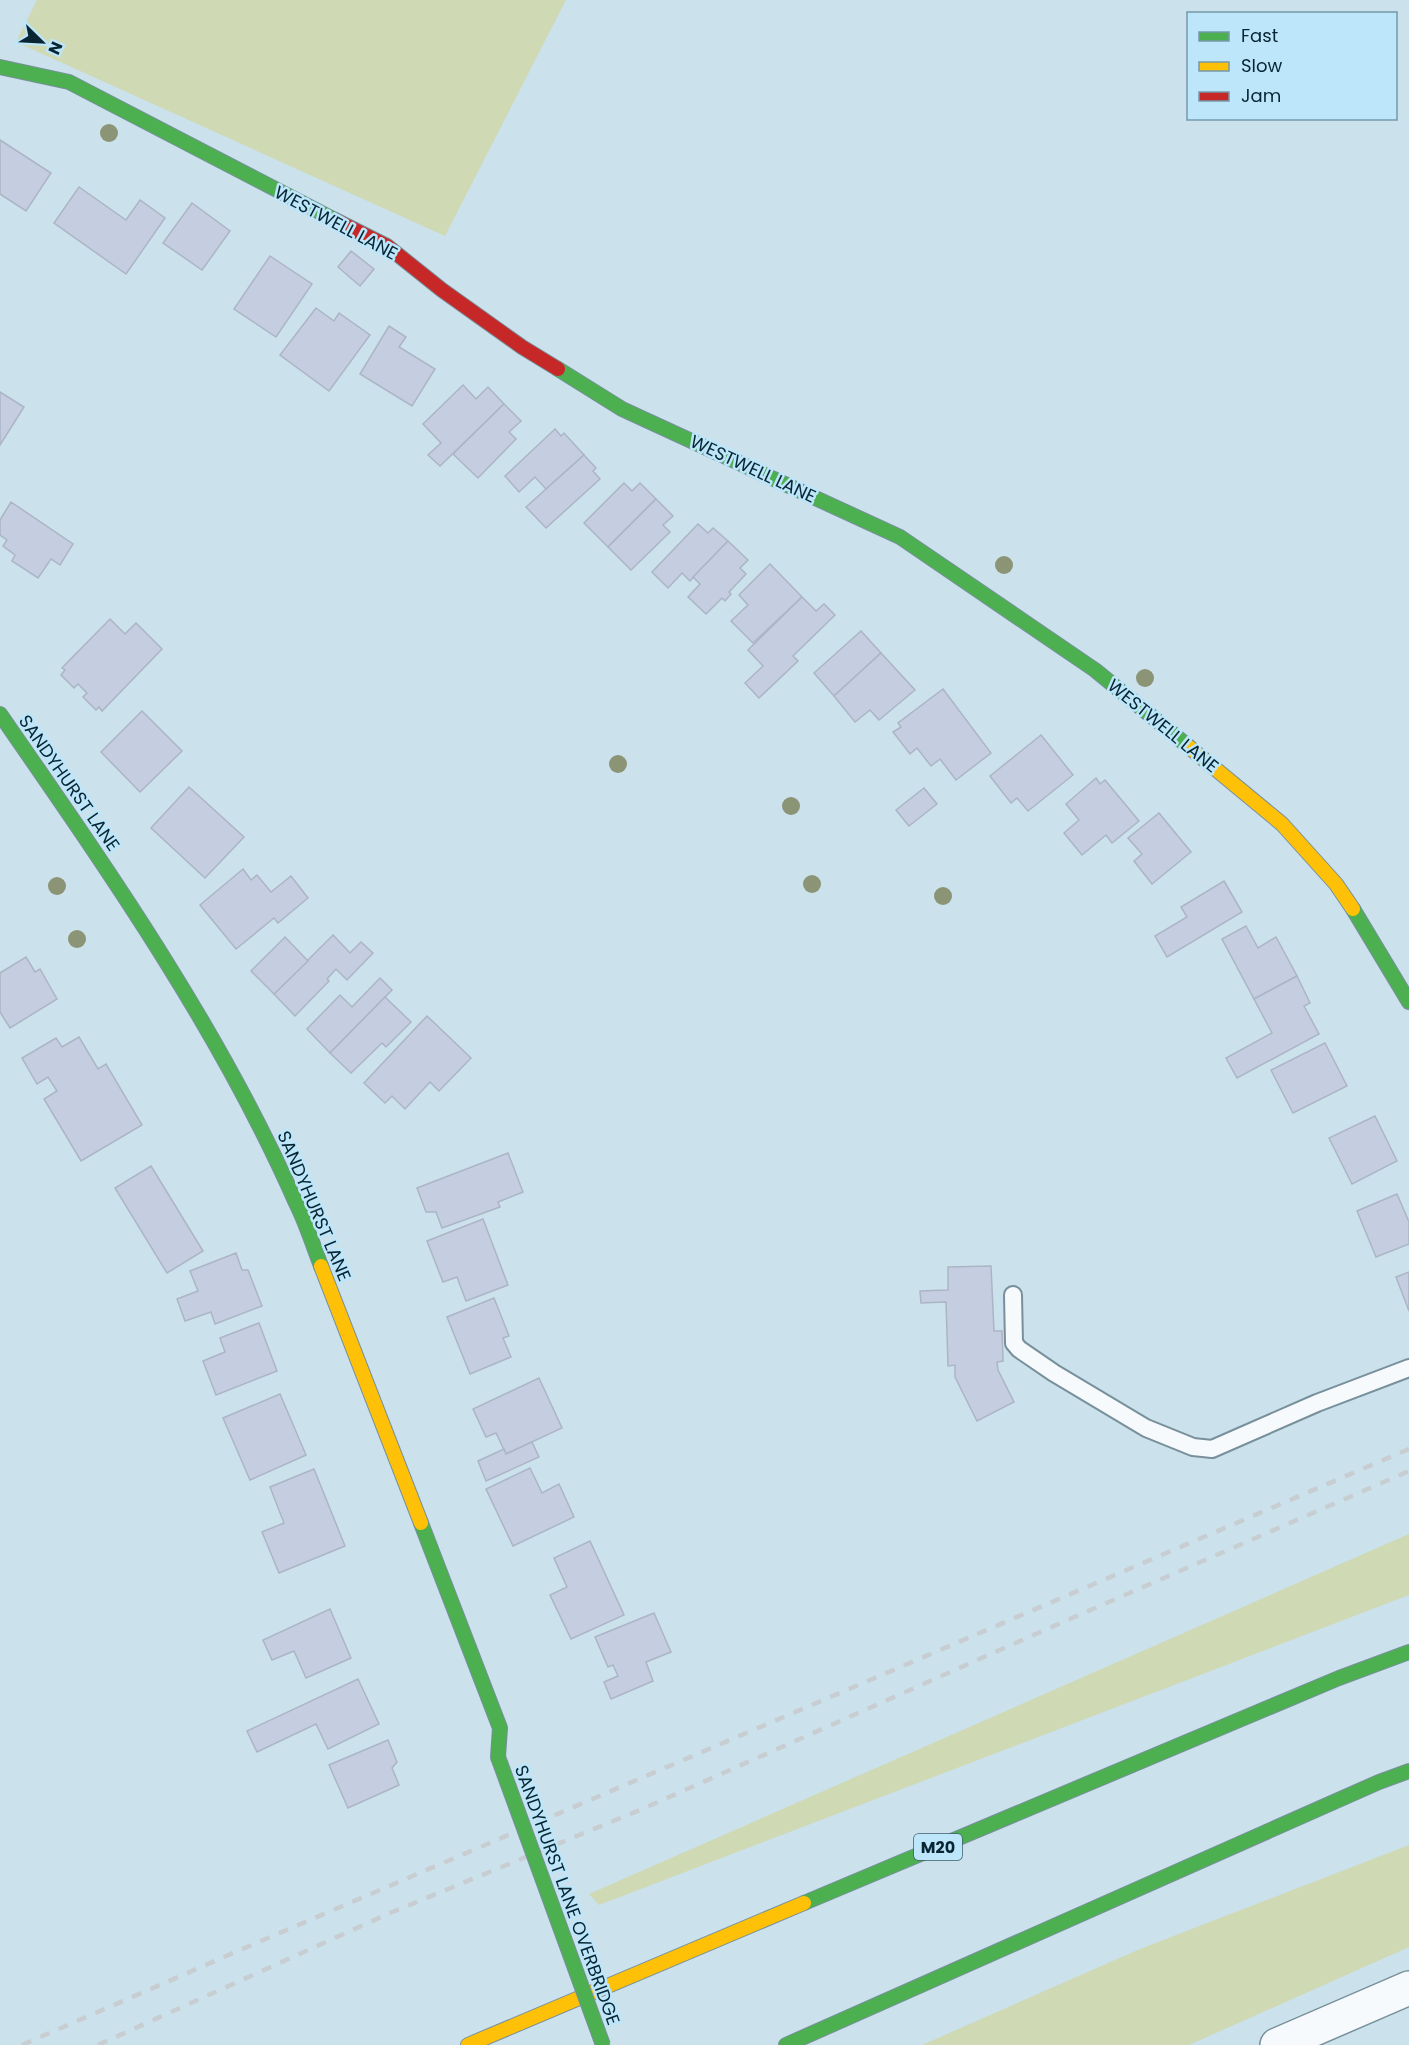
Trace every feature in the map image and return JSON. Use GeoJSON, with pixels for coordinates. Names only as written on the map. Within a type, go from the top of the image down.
{"type":"FeatureCollection","features":[{"type":"Feature","properties":{"kind":"main road","name":"WESTWELL LANE"},"geometry":{"type":"LineString","coordinates":[[0,67],[69,82],[387,246],[442,290],[522,347],[622,409],[900,537],[1095,670],[1282,824],[1336,884],[1368,932],[1409,1002]]}},
{"type":"Feature","properties":{"kind":"main road","name":"SANDYHURST LANE"},"geometry":{"type":"LineString","coordinates":[[0,714],[150,933],[273,1150],[297,1204],[500,1728],[498,1756]]}},
{"type":"Feature","properties":{"kind":"main road","name":"M20"},"geometry":{"type":"LineString","coordinates":[[468,2045],[1339,1678],[1409,1652]]}},
{"type":"Feature","properties":{"kind":"main road","name":"SANDYHURST LANE OVERBRIDGE"},"geometry":{"type":"LineString","coordinates":[[498,1756],[603,2045]]}},
{"type":"Feature","properties":{"kind":"main road"},"geometry":{"type":"LineString","coordinates":[[786,2045],[1379,1782],[1409,1771]]}},
{"type":"Feature","properties":{"kind":"street"},"geometry":{"type":"LineString","coordinates":[[1277,2045],[1409,1988]]}},
{"type":"Feature","properties":{"kind":"lane"},"geometry":{"type":"LineString","coordinates":[[1013,1295],[1014,1343],[1019,1349],[1054,1373],[1146,1428],[1192,1447],[1212,1449],[1317,1403],[1409,1368]]}},
{"type":"Feature","properties":{"kind":"green space"},"geometry":{"type":"Polygon","coordinates":[[[37,0],[566,0],[445,236],[16,42],[37,0]]]}},
{"type":"Feature","properties":{"kind":"green space"},"geometry":{"type":"Polygon","coordinates":[[[1409,1534],[1409,1595],[599,1905],[589,1894],[1409,1534]]]}},
{"type":"Feature","properties":{"kind":"green space"},"geometry":{"type":"Polygon","coordinates":[[[1409,1845],[1409,1947],[1189,2045],[922,2045],[1140,1949],[1409,1845]]]}},
{"type":"Feature","properties":{"kind":"building"},"geometry":{"type":"Polygon","coordinates":[[[0,140],[51,173],[26,211],[0,194],[0,140]]]}},
{"type":"Feature","properties":{"kind":"building"},"geometry":{"type":"Polygon","coordinates":[[[79,187],[126,220],[140,200],[165,218],[126,274],[54,223],[79,187]]]}},
{"type":"Feature","properties":{"kind":"building"},"geometry":{"type":"Polygon","coordinates":[[[192,203],[230,231],[202,270],[163,243],[192,203]]]}},
{"type":"Feature","properties":{"kind":"building"},"geometry":{"type":"Polygon","coordinates":[[[351,251],[374,269],[360,286],[338,267],[351,251]]]}},
{"type":"Feature","properties":{"kind":"building"},"geometry":{"type":"Polygon","coordinates":[[[270,256],[312,284],[276,337],[234,309],[270,256]]]}},
{"type":"Feature","properties":{"kind":"building"},"geometry":{"type":"Polygon","coordinates":[[[316,308],[334,321],[339,313],[370,335],[329,391],[280,355],[316,308]]]}},
{"type":"Feature","properties":{"kind":"building"},"geometry":{"type":"Polygon","coordinates":[[[389,326],[406,337],[399,347],[435,369],[412,406],[360,374],[389,326]]]}},
{"type":"Feature","properties":{"kind":"building"},"geometry":{"type":"Polygon","coordinates":[[[463,385],[476,399],[488,387],[504,404],[440,466],[428,455],[441,443],[423,424],[463,385]]]}},
{"type":"Feature","properties":{"kind":"building"},"geometry":{"type":"Polygon","coordinates":[[[0,392],[24,407],[0,445],[0,392]]]}},
{"type":"Feature","properties":{"kind":"building"},"geometry":{"type":"Polygon","coordinates":[[[504,404],[521,421],[509,432],[516,439],[478,478],[453,454],[504,404]]]}},
{"type":"Feature","properties":{"kind":"building"},"geometry":{"type":"Polygon","coordinates":[[[555,429],[561,436],[564,433],[584,455],[546,489],[535,477],[519,492],[505,476],[555,429]]]}},
{"type":"Feature","properties":{"kind":"building"},"geometry":{"type":"Polygon","coordinates":[[[584,455],[596,468],[593,471],[600,479],[546,528],[526,507],[584,455]]]}},
{"type":"Feature","properties":{"kind":"building"},"geometry":{"type":"Polygon","coordinates":[[[624,483],[632,491],[640,483],[656,499],[608,547],[584,523],[624,483]]]}},
{"type":"Feature","properties":{"kind":"building"},"geometry":{"type":"Polygon","coordinates":[[[656,499],[673,516],[663,525],[670,532],[631,570],[608,547],[656,499]]]}},
{"type":"Feature","properties":{"kind":"building"},"geometry":{"type":"Polygon","coordinates":[[[11,502],[73,544],[60,565],[51,559],[38,578],[12,561],[15,555],[3,546],[7,540],[0,535],[0,520],[11,502]]]}},
{"type":"Feature","properties":{"kind":"building"},"geometry":{"type":"Polygon","coordinates":[[[698,524],[708,533],[713,528],[728,541],[690,581],[682,573],[668,588],[652,572],[698,524]]]}},
{"type":"Feature","properties":{"kind":"building"},"geometry":{"type":"Polygon","coordinates":[[[728,541],[748,560],[740,568],[746,574],[729,592],[731,594],[725,601],[722,598],[706,614],[688,597],[700,584],[693,577],[728,541]]]}},
{"type":"Feature","properties":{"kind":"building"},"geometry":{"type":"Polygon","coordinates":[[[770,564],[802,597],[753,643],[731,621],[748,605],[739,595],[770,564]]]}},
{"type":"Feature","properties":{"kind":"building"},"geometry":{"type":"Polygon","coordinates":[[[802,597],[816,611],[824,604],[835,615],[793,656],[798,661],[759,698],[745,683],[763,666],[748,650],[802,597]]]}},
{"type":"Feature","properties":{"kind":"building"},"geometry":{"type":"Polygon","coordinates":[[[110,619],[125,634],[136,623],[162,649],[102,711],[99,707],[96,710],[83,697],[87,693],[78,684],[74,688],[61,675],[65,670],[62,668],[110,619]]]}},
{"type":"Feature","properties":{"kind":"building"},"geometry":{"type":"Polygon","coordinates":[[[861,631],[881,653],[834,696],[814,673],[861,631]]]}},
{"type":"Feature","properties":{"kind":"building"},"geometry":{"type":"Polygon","coordinates":[[[881,653],[915,690],[879,720],[870,710],[855,722],[834,696],[881,653]]]}},
{"type":"Feature","properties":{"kind":"building"},"geometry":{"type":"Polygon","coordinates":[[[943,689],[991,753],[956,780],[940,759],[931,766],[917,748],[910,754],[893,732],[901,727],[898,723],[943,689]]]}},
{"type":"Feature","properties":{"kind":"building"},"geometry":{"type":"Polygon","coordinates":[[[142,711],[182,751],[140,792],[101,752],[142,711]]]}},
{"type":"Feature","properties":{"kind":"building"},"geometry":{"type":"Polygon","coordinates":[[[1041,735],[1073,775],[1028,811],[1017,798],[1011,803],[990,776],[1041,735]]]}},
{"type":"Feature","properties":{"kind":"building"},"geometry":{"type":"Polygon","coordinates":[[[1096,778],[1100,784],[1105,780],[1139,821],[1112,843],[1106,835],[1082,855],[1064,833],[1079,820],[1066,804],[1096,778]]]}},
{"type":"Feature","properties":{"kind":"building"},"geometry":{"type":"Polygon","coordinates":[[[189,787],[244,837],[205,878],[151,828],[189,787]]]}},
{"type":"Feature","properties":{"kind":"building"},"geometry":{"type":"Polygon","coordinates":[[[924,788],[937,804],[909,826],[896,810],[924,788]]]}},
{"type":"Feature","properties":{"kind":"building"},"geometry":{"type":"Polygon","coordinates":[[[1159,813],[1191,852],[1152,884],[1134,861],[1142,854],[1128,838],[1159,813]]]}},
{"type":"Feature","properties":{"kind":"building"},"geometry":{"type":"Polygon","coordinates":[[[243,869],[251,880],[257,875],[271,892],[291,876],[308,898],[278,923],[274,918],[236,949],[200,905],[243,869]]]}},
{"type":"Feature","properties":{"kind":"building"},"geometry":{"type":"Polygon","coordinates":[[[1224,881],[1242,912],[1167,957],[1155,936],[1187,917],[1181,907],[1224,881]]]}},
{"type":"Feature","properties":{"kind":"building"},"geometry":{"type":"Polygon","coordinates":[[[1246,926],[1258,948],[1276,937],[1297,976],[1254,999],[1222,939],[1246,926]]]}},
{"type":"Feature","properties":{"kind":"building"},"geometry":{"type":"Polygon","coordinates":[[[333,935],[350,953],[361,942],[373,953],[347,980],[336,969],[327,979],[329,981],[295,1016],[274,994],[333,935]]]}},
{"type":"Feature","properties":{"kind":"building"},"geometry":{"type":"Polygon","coordinates":[[[285,937],[308,961],[274,994],[251,971],[285,937]]]}},
{"type":"Feature","properties":{"kind":"building"},"geometry":{"type":"Polygon","coordinates":[[[26,957],[35,972],[40,969],[57,999],[10,1028],[0,1012],[0,973],[26,957]]]}},
{"type":"Feature","properties":{"kind":"building"},"geometry":{"type":"Polygon","coordinates":[[[1297,976],[1310,1003],[1304,1006],[1319,1034],[1237,1078],[1226,1058],[1272,1033],[1254,999],[1297,976]]]}},
{"type":"Feature","properties":{"kind":"building"},"geometry":{"type":"Polygon","coordinates":[[[380,978],[392,990],[330,1053],[307,1029],[340,995],[352,1007],[380,978]]]}},
{"type":"Feature","properties":{"kind":"building"},"geometry":{"type":"Polygon","coordinates":[[[385,997],[411,1022],[386,1047],[382,1043],[351,1073],[330,1053],[385,997]]]}},
{"type":"Feature","properties":{"kind":"building"},"geometry":{"type":"Polygon","coordinates":[[[427,1016],[471,1058],[439,1091],[430,1082],[405,1109],[392,1096],[385,1103],[364,1083],[427,1016]]]}},
{"type":"Feature","properties":{"kind":"building"},"geometry":{"type":"Polygon","coordinates":[[[79,1037],[98,1069],[106,1064],[142,1125],[81,1161],[44,1099],[57,1091],[48,1077],[37,1084],[22,1058],[56,1038],[62,1047],[79,1037]]]}},
{"type":"Feature","properties":{"kind":"building"},"geometry":{"type":"Polygon","coordinates":[[[1325,1043],[1347,1086],[1293,1113],[1271,1070],[1325,1043]]]}},
{"type":"Feature","properties":{"kind":"building"},"geometry":{"type":"Polygon","coordinates":[[[1375,1116],[1397,1161],[1352,1184],[1329,1138],[1375,1116]]]}},
{"type":"Feature","properties":{"kind":"building"},"geometry":{"type":"Polygon","coordinates":[[[508,1153],[523,1192],[498,1202],[500,1207],[442,1228],[436,1212],[426,1212],[417,1188],[508,1153]]]}},
{"type":"Feature","properties":{"kind":"building"},"geometry":{"type":"Polygon","coordinates":[[[151,1166],[203,1251],[167,1273],[115,1188],[151,1166]]]}},
{"type":"Feature","properties":{"kind":"building"},"geometry":{"type":"Polygon","coordinates":[[[1397,1194],[1409,1222],[1409,1244],[1376,1257],[1357,1211],[1397,1194]]]}},
{"type":"Feature","properties":{"kind":"building"},"geometry":{"type":"Polygon","coordinates":[[[483,1219],[508,1285],[466,1301],[457,1277],[443,1282],[427,1241],[483,1219]]]}},
{"type":"Feature","properties":{"kind":"building"},"geometry":{"type":"Polygon","coordinates":[[[236,1253],[242,1270],[248,1270],[262,1306],[215,1324],[211,1312],[185,1321],[177,1299],[198,1291],[190,1271],[236,1253]]]}},
{"type":"Feature","properties":{"kind":"building"},"geometry":{"type":"Polygon","coordinates":[[[991,1266],[994,1331],[1002,1331],[1003,1361],[997,1362],[998,1370],[1014,1402],[977,1421],[955,1377],[955,1365],[948,1366],[946,1302],[921,1303],[920,1291],[948,1290],[948,1267],[991,1266]]]}},
{"type":"Feature","properties":{"kind":"building"},"geometry":{"type":"Polygon","coordinates":[[[1409,1272],[1409,1311],[1396,1277],[1409,1272]]]}},
{"type":"Feature","properties":{"kind":"building"},"geometry":{"type":"Polygon","coordinates":[[[494,1298],[509,1336],[503,1338],[511,1357],[470,1374],[447,1317],[494,1298]]]}},
{"type":"Feature","properties":{"kind":"building"},"geometry":{"type":"Polygon","coordinates":[[[259,1323],[277,1371],[216,1395],[203,1361],[225,1352],[220,1338],[259,1323]]]}},
{"type":"Feature","properties":{"kind":"building"},"geometry":{"type":"Polygon","coordinates":[[[539,1378],[562,1428],[506,1454],[496,1433],[486,1437],[473,1409],[539,1378]]]}},
{"type":"Feature","properties":{"kind":"building"},"geometry":{"type":"Polygon","coordinates":[[[280,1394],[306,1455],[250,1480],[223,1418],[280,1394]]]}},
{"type":"Feature","properties":{"kind":"building"},"geometry":{"type":"Polygon","coordinates":[[[532,1442],[539,1457],[486,1481],[478,1461],[504,1449],[506,1454],[532,1442]]]}},
{"type":"Feature","properties":{"kind":"building"},"geometry":{"type":"Polygon","coordinates":[[[530,1468],[542,1493],[559,1484],[574,1517],[513,1546],[486,1489],[530,1468]]]}},
{"type":"Feature","properties":{"kind":"building"},"geometry":{"type":"Polygon","coordinates":[[[314,1469],[345,1546],[279,1573],[262,1532],[284,1523],[270,1487],[314,1469]]]}},
{"type":"Feature","properties":{"kind":"building"},"geometry":{"type":"Polygon","coordinates":[[[590,1541],[624,1615],[571,1639],[550,1595],[567,1587],[554,1558],[590,1541]]]}},
{"type":"Feature","properties":{"kind":"building"},"geometry":{"type":"Polygon","coordinates":[[[330,1609],[351,1658],[306,1678],[294,1651],[272,1660],[263,1640],[330,1609]]]}},
{"type":"Feature","properties":{"kind":"building"},"geometry":{"type":"Polygon","coordinates":[[[654,1613],[671,1652],[646,1662],[653,1681],[611,1699],[604,1682],[618,1676],[613,1665],[608,1667],[595,1637],[654,1613]]]}},
{"type":"Feature","properties":{"kind":"building"},"geometry":{"type":"Polygon","coordinates":[[[358,1679],[379,1724],[328,1749],[316,1724],[257,1752],[247,1731],[358,1679]]]}},
{"type":"Feature","properties":{"kind":"building"},"geometry":{"type":"Polygon","coordinates":[[[388,1740],[397,1762],[392,1768],[399,1785],[348,1808],[329,1765],[388,1740]]]}},
{"type":"Feature","properties":{"kind":"railway"},"geometry":{"type":"LineString","coordinates":[[22,2045],[1409,1449]]}},
{"type":"Feature","properties":{"kind":"railway"},"geometry":{"type":"LineString","coordinates":[[98,2045],[390,1913],[640,1810],[1409,1471]]}},
{"type":"Feature","properties":{"kind":"traffic: fast"},"geometry":{"type":"LineString","coordinates":[[0,67],[69,82],[335,220]]}},
{"type":"Feature","properties":{"kind":"traffic: fast"},"geometry":{"type":"LineString","coordinates":[[558,369],[622,409],[900,537],[1095,670],[1189,747]]}},
{"type":"Feature","properties":{"kind":"traffic: fast"},"geometry":{"type":"LineString","coordinates":[[0,714],[121,891],[197,1013],[266,1138],[303,1218],[321,1266]]}},
{"type":"Feature","properties":{"kind":"traffic: fast"},"geometry":{"type":"LineString","coordinates":[[1353,909],[1409,1002]]}},
{"type":"Feature","properties":{"kind":"traffic: fast"},"geometry":{"type":"LineString","coordinates":[[421,1523],[500,1728],[498,1757]]}},
{"type":"Feature","properties":{"kind":"traffic: fast"},"geometry":{"type":"LineString","coordinates":[[804,1903],[1339,1678],[1409,1652]]}},
{"type":"Feature","properties":{"kind":"traffic: fast"},"geometry":{"type":"LineString","coordinates":[[498,1757],[603,2045]]}},
{"type":"Feature","properties":{"kind":"traffic: fast"},"geometry":{"type":"LineString","coordinates":[[786,2045],[1379,1782],[1409,1771]]}},
{"type":"Feature","properties":{"kind":"traffic: slow"},"geometry":{"type":"LineString","coordinates":[[1189,747],[1282,824],[1336,884],[1353,909]]}},
{"type":"Feature","properties":{"kind":"traffic: slow"},"geometry":{"type":"LineString","coordinates":[[321,1266],[421,1523]]}},
{"type":"Feature","properties":{"kind":"traffic: slow"},"geometry":{"type":"LineString","coordinates":[[468,2045],[804,1903]]}},
{"type":"Feature","properties":{"kind":"traffic: jam"},"geometry":{"type":"LineString","coordinates":[[335,220],[387,246],[442,290],[522,347],[558,369]]}}]}
